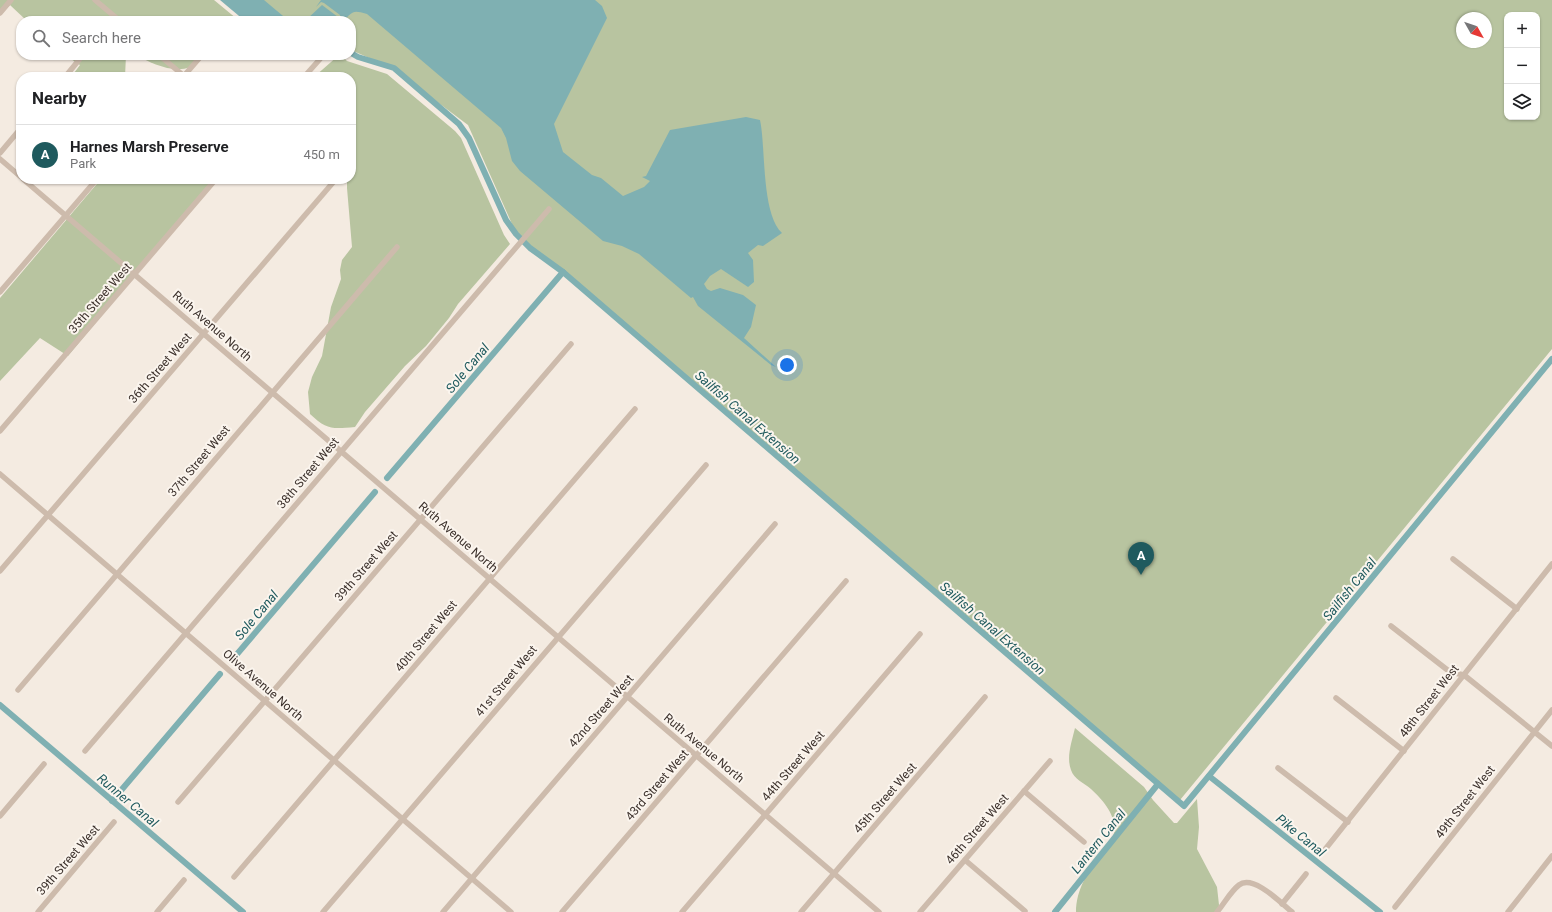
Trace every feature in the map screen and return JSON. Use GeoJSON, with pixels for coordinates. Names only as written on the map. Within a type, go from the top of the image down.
{"type":"FeatureCollection","features":[{"type":"Feature","properties":{"kind":"street"},"geometry":{"type":"LineString","coordinates":[[0,13],[11,0]]}},
{"type":"Feature","properties":{"kind":"street"},"geometry":{"type":"LineString","coordinates":[[95,0],[112,16]]}},
{"type":"Feature","properties":{"kind":"street"},"geometry":{"type":"LineString","coordinates":[[69,72],[79,60]]}},
{"type":"Feature","properties":{"kind":"street"},"geometry":{"type":"LineString","coordinates":[[165,60],[178,72]]}},
{"type":"Feature","properties":{"kind":"street"},"geometry":{"type":"LineString","coordinates":[[188,72],[198,60]]}},
{"type":"Feature","properties":{"kind":"street"},"geometry":{"type":"LineString","coordinates":[[308,72],[319,60]]}},
{"type":"Feature","properties":{"kind":"street"},"geometry":{"type":"LineString","coordinates":[[0,153],[16,134]]}},
{"type":"Feature","properties":{"kind":"street"},"geometry":{"type":"LineString","coordinates":[[0,159],[16,173]]}},
{"type":"Feature","properties":{"kind":"street","name":"Ruth Avenue North"},"geometry":{"type":"LineString","coordinates":[[29,184],[879,912]]}},
{"type":"Feature","properties":{"kind":"street"},"geometry":{"type":"LineString","coordinates":[[0,292],[93,184]]}},
{"type":"Feature","properties":{"kind":"street","name":"35th Street West"},"geometry":{"type":"LineString","coordinates":[[0,431],[212,184]]}},
{"type":"Feature","properties":{"kind":"street","name":"36th Street West"},"geometry":{"type":"LineString","coordinates":[[0,570],[332,184]]}},
{"type":"Feature","properties":{"kind":"street","name":"38th Street West"},"geometry":{"type":"LineString","coordinates":[[85,751],[549,209]]}},
{"type":"Feature","properties":{"kind":"street","name":"37th Street West"},"geometry":{"type":"LineString","coordinates":[[18,690],[397,247]]}},
{"type":"Feature","properties":{"kind":"street","name":"39th Street West"},"geometry":{"type":"LineString","coordinates":[[178,802],[570,344]]}},
{"type":"Feature","properties":{"kind":"street","name":"40th Street West"},"geometry":{"type":"LineString","coordinates":[[234,877],[635,409]]}},
{"type":"Feature","properties":{"kind":"street","name":"41st Street West"},"geometry":{"type":"LineString","coordinates":[[324,912],[706,465]]}},
{"type":"Feature","properties":{"kind":"street","name":"Olive Avenue North"},"geometry":{"type":"LineString","coordinates":[[0,474],[511,912]]}},
{"type":"Feature","properties":{"kind":"street","name":"42nd Street West"},"geometry":{"type":"LineString","coordinates":[[443,912],[775,524]]}},
{"type":"Feature","properties":{"kind":"street"},"geometry":{"type":"LineString","coordinates":[[1453,559],[1517,609]]}},
{"type":"Feature","properties":{"kind":"street","name":"48th Street West"},"geometry":{"type":"LineString","coordinates":[[1323,852],[1552,564]]}},
{"type":"Feature","properties":{"kind":"street","name":"43rd Street West"},"geometry":{"type":"LineString","coordinates":[[562,912],[846,581]]}},
{"type":"Feature","properties":{"kind":"street"},"geometry":{"type":"LineString","coordinates":[[1391,626],[1450,672],[1464,675],[1552,746]]}},
{"type":"Feature","properties":{"kind":"street","name":"44th Street West"},"geometry":{"type":"LineString","coordinates":[[682,912],[920,634]]}},
{"type":"Feature","properties":{"kind":"street","name":"45th Street West"},"geometry":{"type":"LineString","coordinates":[[801,912],[985,697]]}},
{"type":"Feature","properties":{"kind":"street"},"geometry":{"type":"LineString","coordinates":[[1336,698],[1404,751]]}},
{"type":"Feature","properties":{"kind":"street","name":"49th Street West"},"geometry":{"type":"LineString","coordinates":[[1395,907],[1552,710]]}},
{"type":"Feature","properties":{"kind":"street","name":"46th Street West"},"geometry":{"type":"LineString","coordinates":[[920,912],[1050,761]]}},
{"type":"Feature","properties":{"kind":"street"},"geometry":{"type":"LineString","coordinates":[[0,816],[44,764]]}},
{"type":"Feature","properties":{"kind":"street"},"geometry":{"type":"LineString","coordinates":[[1278,768],[1348,822]]}},
{"type":"Feature","properties":{"kind":"street"},"geometry":{"type":"LineString","coordinates":[[1024,790],[1084,842]]}},
{"type":"Feature","properties":{"kind":"street","name":"39th Street West"},"geometry":{"type":"LineString","coordinates":[[38,912],[114,822]]}},
{"type":"Feature","properties":{"kind":"street"},"geometry":{"type":"LineString","coordinates":[[1508,912],[1552,856]]}},
{"type":"Feature","properties":{"kind":"street"},"geometry":{"type":"LineString","coordinates":[[965,860],[1026,911]]}},
{"type":"Feature","properties":{"kind":"street"},"geometry":{"type":"LineString","coordinates":[[1282,904],[1306,874]]}},
{"type":"Feature","properties":{"kind":"street"},"geometry":{"type":"LineString","coordinates":[[157,912],[184,880]]}},
{"type":"Feature","properties":{"kind":"street"},"geometry":{"type":"LineString","coordinates":[[1217,912],[1239,885],[1246,882],[1253,882],[1292,912]]}},
{"type":"Feature","properties":{"kind":"green space"},"geometry":{"type":"Polygon","coordinates":[[[0,0],[214,0],[233,16],[22,16],[10,5],[0,15],[0,0]]]}},
{"type":"Feature","properties":{"kind":"green space"},"geometry":{"type":"Polygon","coordinates":[[[251,0],[1552,0],[1552,349],[1180,800],[516,233],[468,125],[392,68],[356,52],[356,16],[270,16],[251,0]]]}},
{"type":"Feature","properties":{"kind":"green space"},"geometry":{"type":"Polygon","coordinates":[[[72,60],[126,60],[125,72],[75,72],[80,65],[72,60]]]}},
{"type":"Feature","properties":{"kind":"green space"},"geometry":{"type":"Polygon","coordinates":[[[146,60],[200,60],[184,69],[162,67],[146,60]]]}},
{"type":"Feature","properties":{"kind":"green space"},"geometry":{"type":"Polygon","coordinates":[[[333,60],[346,60],[387,74],[455,131],[461,138],[504,235],[510,244],[458,304],[449,318],[426,346],[405,366],[365,412],[355,427],[335,428],[326,426],[310,414],[308,392],[312,377],[322,356],[331,307],[341,279],[340,270],[342,260],[352,247],[347,184],[356,184],[356,72],[320,72],[333,60]]]}},
{"type":"Feature","properties":{"kind":"green space"},"geometry":{"type":"Polygon","coordinates":[[[97,184],[211,184],[68,356],[40,338],[0,381],[0,298],[97,184]]]}},
{"type":"Feature","properties":{"kind":"green space"},"geometry":{"type":"Polygon","coordinates":[[[1075,728],[1144,787],[1153,800],[1174,823],[1177,823],[1197,799],[1199,827],[1197,849],[1217,887],[1219,905],[1218,912],[1076,912],[1080,888],[1092,867],[1112,839],[1114,827],[1111,815],[1104,803],[1091,789],[1072,773],[1069,754],[1075,728]]]}},
{"type":"Feature","properties":{"kind":"water"},"geometry":{"type":"Polygon","coordinates":[[[220,0],[264,0],[283,16],[239,16],[220,0]]]}},
{"type":"Feature","properties":{"kind":"water"},"geometry":{"type":"Polygon","coordinates":[[[321,0],[595,0],[602,6],[607,18],[554,124],[563,152],[592,175],[601,178],[623,196],[644,187],[650,181],[642,177],[646,176],[670,130],[746,117],[760,120],[767,196],[775,224],[782,233],[763,246],[758,245],[748,253],[753,260],[754,282],[748,287],[721,269],[710,276],[704,284],[707,289],[711,291],[720,288],[743,295],[756,305],[751,327],[744,338],[776,367],[771,365],[698,306],[693,297],[691,298],[639,254],[622,246],[603,241],[520,171],[512,161],[506,138],[501,128],[367,14],[355,12],[348,16],[340,16],[321,2],[316,7],[321,0]]]}},
{"type":"Feature","properties":{"kind":"water"},"geometry":{"type":"Polygon","coordinates":[[[322,5],[337,16],[310,16],[322,5]]]}},
{"type":"Feature","properties":{"kind":"waterway","name":"Sailfish Canal Extension"},"geometry":{"type":"LineString","coordinates":[[356,56],[394,68],[459,124],[469,138],[506,220],[516,234],[530,248],[563,272],[1184,806],[1552,359]]}},
{"type":"Feature","properties":{"kind":"waterway","name":"Sole Canal"},"geometry":{"type":"LineString","coordinates":[[387,478],[563,272]]}},
{"type":"Feature","properties":{"kind":"waterway","name":"Sole Canal"},"geometry":{"type":"LineString","coordinates":[[232,660],[375,492]]}},
{"type":"Feature","properties":{"kind":"waterway","name":"Sole Canal"},"geometry":{"type":"LineString","coordinates":[[112,801],[220,674]]}},
{"type":"Feature","properties":{"kind":"waterway","name":"Runner Canal"},"geometry":{"type":"LineString","coordinates":[[0,705],[243,912]]}},
{"type":"Feature","properties":{"kind":"waterway","name":"Pike Canal"},"geometry":{"type":"LineString","coordinates":[[1209,776],[1380,912]]}},
{"type":"Feature","properties":{"kind":"waterway","name":"Lantern Canal"},"geometry":{"type":"LineString","coordinates":[[1055,912],[1158,784]]}},
{"type":"Feature","properties":{"kind":"place","name":"Harnes Marsh Preserve"},"geometry":{"type":"Point","coordinates":[1141,575]}},
{"type":"Feature","properties":{"kind":"water label","name":"Sailfish Canal"},"geometry":{"type":"Point","coordinates":[1349,589]}}]}
